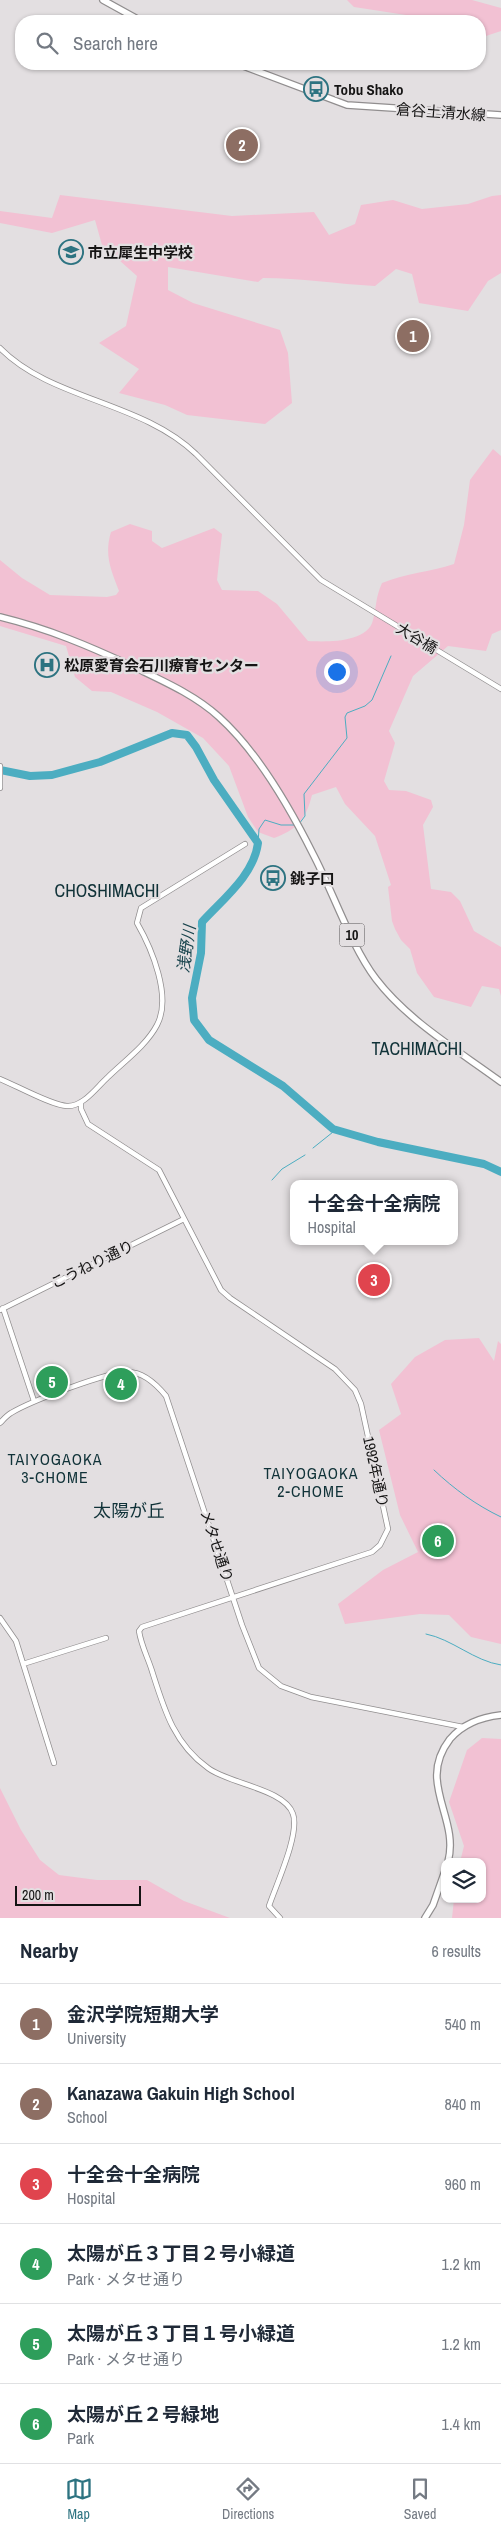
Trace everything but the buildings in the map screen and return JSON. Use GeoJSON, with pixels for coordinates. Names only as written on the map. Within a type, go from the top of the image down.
{"type":"FeatureCollection","features":[{"type":"Feature","properties":{"kind":"main road"},"geometry":{"type":"LineString","coordinates":[[103,0],[130,15]]}},
{"type":"Feature","properties":{"kind":"main road","name":"倉谷土清水線"},"geometry":{"type":"LineString","coordinates":[[254,70],[347,105],[501,115]]}},
{"type":"Feature","properties":{"kind":"main road","name":"10"},"geometry":{"type":"LineString","coordinates":[[0,617],[48,630],[79,642],[165,682],[197,700],[219,717],[245,745],[291,813],[376,979],[405,1010],[501,1082]]}},
{"type":"Feature","properties":{"kind":"main road"},"geometry":{"type":"LineString","coordinates":[[449,1858],[451,1840],[440,1802],[436,1775],[445,1746],[463,1727],[477,1720],[501,1715]]}},
{"type":"Feature","properties":{"kind":"main road"},"geometry":{"type":"LineString","coordinates":[[425,1918],[433,1905],[441,1882]]}},
{"type":"Feature","properties":{"kind":"street","name":"大谷橋"},"geometry":{"type":"LineString","coordinates":[[0,348],[10,358],[38,375],[135,415],[174,435],[196,454],[321,580],[501,689]]}},
{"type":"Feature","properties":{"kind":"street"},"geometry":{"type":"LineString","coordinates":[[0,766],[0,787]]}},
{"type":"Feature","properties":{"kind":"street"},"geometry":{"type":"LineString","coordinates":[[0,1079],[61,1106],[68,1107],[81,1102],[139,1047],[155,1028],[161,1013],[157,970],[150,945],[137,924],[141,908],[245,844]]}},
{"type":"Feature","properties":{"kind":"street","name":"1992年通り"},"geometry":{"type":"LineString","coordinates":[[81,1102],[81,1109],[88,1124],[159,1170],[221,1290],[335,1369],[355,1390],[360,1404],[388,1529],[380,1545],[372,1552],[142,1627],[139,1631],[166,1714],[174,1732],[190,1754],[222,1777],[276,1796],[293,1813],[296,1827],[269,1906],[280,1918]]}},
{"type":"Feature","properties":{"kind":"street","name":"こうねり通り"},"geometry":{"type":"LineString","coordinates":[[1,1309],[184,1219]]}},
{"type":"Feature","properties":{"kind":"street"},"geometry":{"type":"LineString","coordinates":[[1,1309],[34,1401]]}},
{"type":"Feature","properties":{"kind":"street","name":"メタせ通り"},"geometry":{"type":"LineString","coordinates":[[0,1423],[9,1414],[34,1401],[110,1375],[129,1372],[150,1380],[166,1396],[233,1597],[259,1668],[281,1686],[311,1697],[463,1727]]}},
{"type":"Feature","properties":{"kind":"street"},"geometry":{"type":"LineString","coordinates":[[0,1618],[16,1641],[54,1763]]}},
{"type":"Feature","properties":{"kind":"street"},"geometry":{"type":"LineString","coordinates":[[23,1664],[106,1638]]}},
{"type":"Feature","properties":{"kind":"shaded area"},"geometry":{"type":"Polygon","coordinates":[[[347,0],[472,0],[501,8],[501,31],[486,36],[486,15],[406,15],[354,7],[347,0]]]}},
{"type":"Feature","properties":{"kind":"shaded area"},"geometry":{"type":"Polygon","coordinates":[[[60,195],[232,216],[314,212],[329,235],[355,224],[361,205],[393,200],[422,209],[468,204],[501,195],[501,273],[488,281],[468,311],[419,303],[412,274],[396,269],[375,286],[277,278],[263,278],[258,282],[168,267],[168,290],[193,303],[280,330],[288,353],[292,403],[265,424],[187,415],[165,405],[119,393],[139,369],[99,343],[126,326],[137,276],[102,245],[95,220],[52,233],[0,223],[0,211],[52,218],[60,195]]]}},
{"type":"Feature","properties":{"kind":"shaded area"},"geometry":{"type":"Polygon","coordinates":[[[493,449],[501,456],[501,630],[492,634],[486,651],[448,646],[413,676],[389,731],[395,743],[384,781],[389,790],[406,791],[431,800],[433,807],[423,825],[431,889],[451,892],[460,901],[474,931],[501,947],[501,996],[499,989],[482,986],[471,1007],[434,997],[417,973],[410,949],[401,940],[392,921],[388,887],[391,885],[375,836],[345,804],[336,787],[312,795],[307,811],[295,827],[289,831],[274,838],[258,832],[248,817],[229,766],[203,738],[157,712],[111,692],[92,691],[75,677],[66,646],[0,626],[0,560],[22,578],[50,595],[107,597],[116,595],[119,591],[108,555],[111,532],[130,524],[152,531],[152,541],[162,548],[214,528],[222,534],[217,580],[222,590],[258,591],[277,604],[308,641],[345,640],[355,637],[370,628],[382,583],[454,564],[464,525],[470,480],[493,449]]]}},
{"type":"Feature","properties":{"kind":"shaded area"},"geometry":{"type":"Polygon","coordinates":[[[479,1338],[494,1361],[498,1341],[501,1344],[501,1644],[471,1637],[449,1615],[420,1614],[345,1624],[338,1604],[383,1570],[418,1552],[400,1515],[379,1430],[401,1414],[391,1384],[415,1357],[445,1340],[479,1338]]]}},
{"type":"Feature","properties":{"kind":"shaded area"},"geometry":{"type":"Polygon","coordinates":[[[482,1738],[501,1739],[501,1918],[452,1918],[454,1903],[486,1903],[486,1858],[461,1858],[464,1846],[449,1802],[467,1750],[482,1738]]]}},
{"type":"Feature","properties":{"kind":"shaded area"},"geometry":{"type":"Polygon","coordinates":[[[0,1788],[21,1830],[40,1860],[59,1875],[97,1880],[147,1880],[184,1901],[230,1918],[0,1918],[0,1788]]]}},
{"type":"Feature","properties":{"kind":"waterway"},"geometry":{"type":"LineString","coordinates":[[299,824],[305,816],[304,794],[347,738],[345,717],[347,713],[365,706],[372,700],[391,656]]}},
{"type":"Feature","properties":{"kind":"waterway","name":"浅野川"},"geometry":{"type":"LineString","coordinates":[[0,770],[30,776],[52,775],[100,762],[172,733],[187,735],[196,747],[214,780],[258,843],[251,866],[244,876],[202,922],[201,953],[192,998],[194,1020],[209,1040],[283,1086],[333,1129],[378,1142],[484,1164],[501,1172]]}},
{"type":"Feature","properties":{"kind":"waterway"},"geometry":{"type":"LineString","coordinates":[[258,843],[259,829],[265,820],[281,825],[295,825]]}},
{"type":"Feature","properties":{"kind":"waterway"},"geometry":{"type":"LineString","coordinates":[[313,1148],[333,1132],[333,1129]]}},
{"type":"Feature","properties":{"kind":"waterway"},"geometry":{"type":"LineString","coordinates":[[272,1180],[282,1169],[305,1155]]}},
{"type":"Feature","properties":{"kind":"waterway"},"geometry":{"type":"LineString","coordinates":[[434,1470],[466,1496],[501,1517]]}},
{"type":"Feature","properties":{"kind":"waterway"},"geometry":{"type":"LineString","coordinates":[[426,1634],[445,1640],[491,1663],[501,1665]]}},
{"type":"Feature","properties":{"kind":"place","name":"Tobu Shako"},"geometry":{"type":"Point","coordinates":[316,89]}},
{"type":"Feature","properties":{"kind":"place","name":"Kanazawa Gakuin High School"},"geometry":{"type":"Point","coordinates":[242,145]}},
{"type":"Feature","properties":{"kind":"place","name":"市立犀生中学校"},"geometry":{"type":"Point","coordinates":[71,252]}},
{"type":"Feature","properties":{"kind":"place","name":"金沢学院短期大学"},"geometry":{"type":"Point","coordinates":[413,336]}},
{"type":"Feature","properties":{"kind":"place","name":"松原愛育会石川療育センター"},"geometry":{"type":"Point","coordinates":[47,665]}},
{"type":"Feature","properties":{"kind":"place","name":"銚子口"},"geometry":{"type":"Point","coordinates":[273,878]}},
{"type":"Feature","properties":{"kind":"place","name":"十全会十全病院"},"geometry":{"type":"Point","coordinates":[374,1280]}},
{"type":"Feature","properties":{"kind":"place","name":"太陽が丘３丁目１号小緑道"},"geometry":{"type":"Point","coordinates":[52,1382]}},
{"type":"Feature","properties":{"kind":"place","name":"太陽が丘３丁目２号小緑道"},"geometry":{"type":"Point","coordinates":[121,1384]}},
{"type":"Feature","properties":{"kind":"place","name":"太陽が丘２号緑地"},"geometry":{"type":"Point","coordinates":[438,1541]}},
{"type":"Feature","properties":{"kind":"district","name":"CHOSHIMACHI"},"geometry":{"type":"Point","coordinates":[107,890]}},
{"type":"Feature","properties":{"kind":"district","name":"TACHIMACHI"},"geometry":{"type":"Point","coordinates":[417,1048]}},
{"type":"Feature","properties":{"kind":"district","name":"TAIYOGAOKA 3-CHOME"},"geometry":{"type":"Point","coordinates":[55,1468]}},
{"type":"Feature","properties":{"kind":"district","name":"TAIYOGAOKA 2-CHOME"},"geometry":{"type":"Point","coordinates":[311,1482]}},
{"type":"Feature","properties":{"kind":"district","name":"太陽が丘"},"geometry":{"type":"Point","coordinates":[129,1510]}}]}
